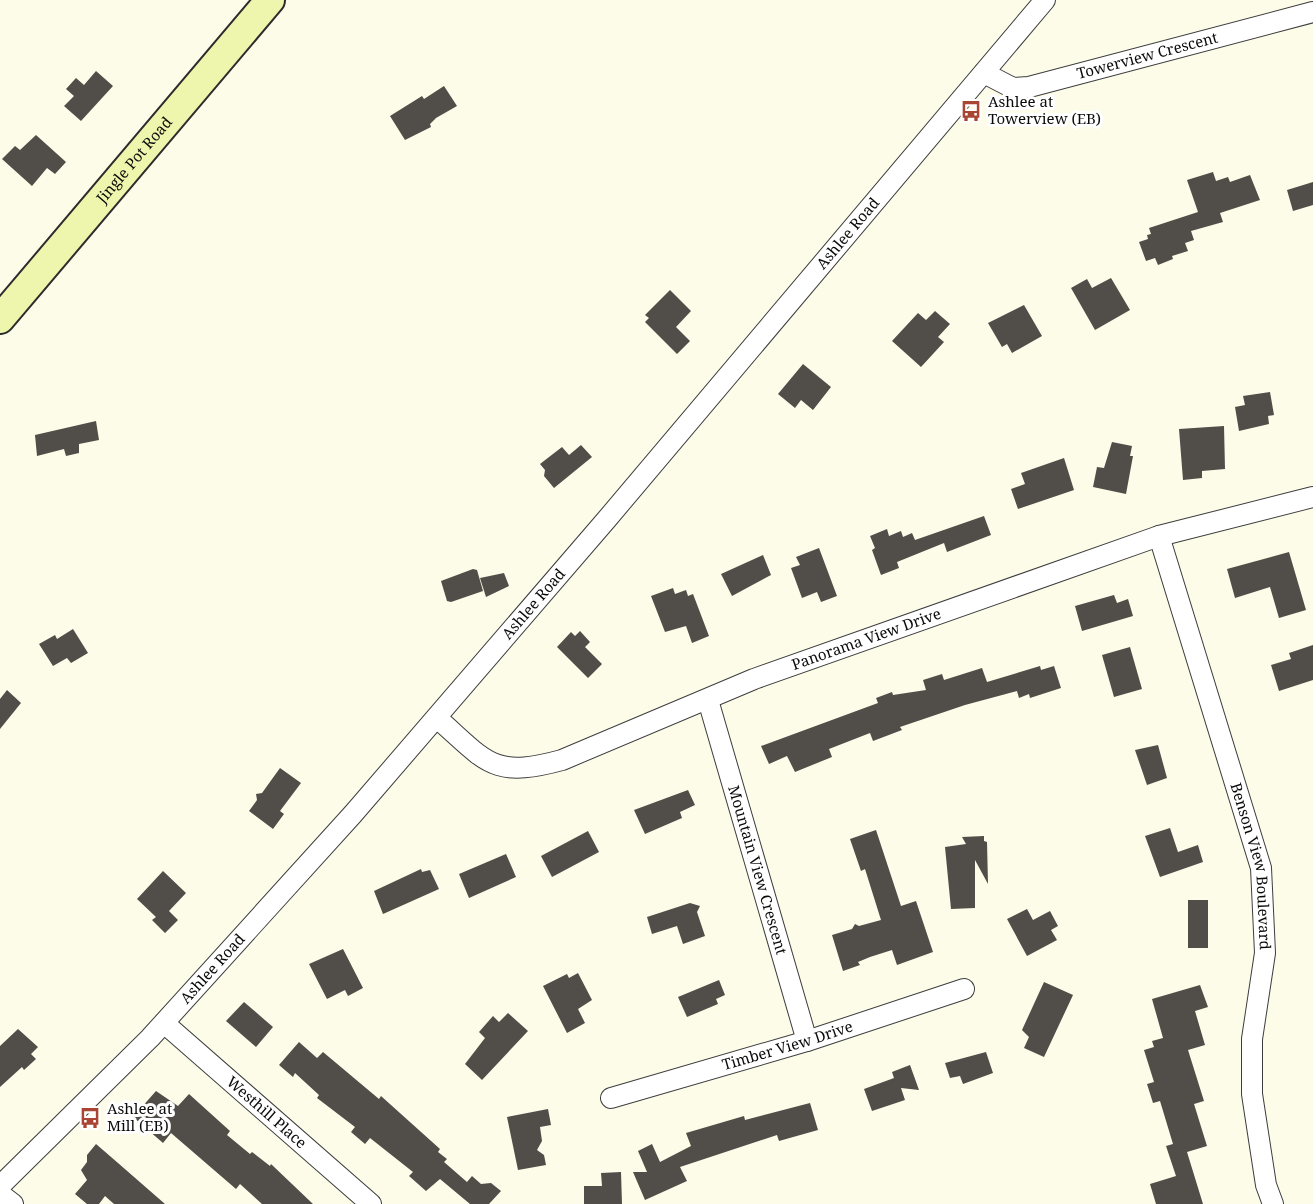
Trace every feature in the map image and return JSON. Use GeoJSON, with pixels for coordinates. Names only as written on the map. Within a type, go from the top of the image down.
{"type":"FeatureCollection","features":[{"type":"Feature","properties":{"kind":"street","name":"Jingle Pot Road"},"geometry":{"type":"LineString","coordinates":[[0,319],[270,0]]}},
{"type":"Feature","properties":{"kind":"street","name":"Ashlee Road"},"geometry":{"type":"LineString","coordinates":[[0,1186],[164,1023],[437,718],[1046,0]]}},
{"type":"Feature","properties":{"kind":"street","name":"Towerview Crescent"},"geometry":{"type":"LineString","coordinates":[[984,73],[1013,88],[1029,87],[1313,12]]}},
{"type":"Feature","properties":{"kind":"street","name":"Panorama View Drive"},"geometry":{"type":"LineString","coordinates":[[437,718],[479,756],[498,766],[523,769],[562,760],[754,679],[1159,536],[1313,497]]}},
{"type":"Feature","properties":{"kind":"street","name":"Benson View Boulevard"},"geometry":{"type":"LineString","coordinates":[[1159,536],[1261,868],[1265,952],[1252,1039],[1252,1094],[1266,1185],[1273,1204]]}},
{"type":"Feature","properties":{"kind":"street","name":"Mountain View Crescent"},"geometry":{"type":"LineString","coordinates":[[708,700],[807,1041]]}},
{"type":"Feature","properties":{"kind":"street","name":"Timber View Drive"},"geometry":{"type":"LineString","coordinates":[[611,1098],[807,1041],[964,989]]}},
{"type":"Feature","properties":{"kind":"street","name":"Westhill Place"},"geometry":{"type":"LineString","coordinates":[[164,1023],[371,1204]]}},
{"type":"Feature","properties":{"kind":"street"},"geometry":{"type":"LineString","coordinates":[[0,1194],[13,1204]]}},
{"type":"Feature","properties":{"kind":"building"},"geometry":{"type":"Polygon","coordinates":[[[96,71],[113,86],[81,121],[64,106],[74,96],[66,89],[76,78],[84,85],[96,71]]]}},
{"type":"Feature","properties":{"kind":"building"},"geometry":{"type":"Polygon","coordinates":[[[444,86],[457,106],[436,118],[430,124],[431,127],[405,140],[390,116],[422,96],[424,99],[444,86]]]}},
{"type":"Feature","properties":{"kind":"building"},"geometry":{"type":"Polygon","coordinates":[[[36,135],[66,162],[55,174],[47,168],[32,186],[2,159],[15,146],[20,150],[36,135]]]}},
{"type":"Feature","properties":{"kind":"building"},"geometry":{"type":"Polygon","coordinates":[[[1213,172],[1216,181],[1228,177],[1230,182],[1250,175],[1260,200],[1220,213],[1223,222],[1191,231],[1194,240],[1185,243],[1188,251],[1172,256],[1173,259],[1158,265],[1155,258],[1146,261],[1139,242],[1148,239],[1147,235],[1151,234],[1149,228],[1198,212],[1187,180],[1213,172]]]}},
{"type":"Feature","properties":{"kind":"building"},"geometry":{"type":"Polygon","coordinates":[[[1313,182],[1313,205],[1293,211],[1287,190],[1313,182]]]}},
{"type":"Feature","properties":{"kind":"building"},"geometry":{"type":"Polygon","coordinates":[[[1111,278],[1130,310],[1095,330],[1071,288],[1087,279],[1092,288],[1111,278]]]}},
{"type":"Feature","properties":{"kind":"building"},"geometry":{"type":"Polygon","coordinates":[[[670,290],[691,311],[676,327],[690,341],[677,354],[645,322],[649,318],[645,315],[670,290]]]}},
{"type":"Feature","properties":{"kind":"building"},"geometry":{"type":"Polygon","coordinates":[[[1024,305],[1042,336],[1012,353],[1007,344],[1002,347],[988,323],[1024,305]]]}},
{"type":"Feature","properties":{"kind":"building"},"geometry":{"type":"Polygon","coordinates":[[[935,311],[950,324],[938,337],[944,342],[921,367],[892,341],[918,313],[926,320],[935,311]]]}},
{"type":"Feature","properties":{"kind":"building"},"geometry":{"type":"Polygon","coordinates":[[[803,364],[831,387],[813,410],[801,400],[795,408],[778,394],[803,364]]]}},
{"type":"Feature","properties":{"kind":"building"},"geometry":{"type":"Polygon","coordinates":[[[1270,392],[1274,415],[1268,416],[1269,424],[1239,431],[1235,407],[1245,405],[1243,396],[1270,392]]]}},
{"type":"Feature","properties":{"kind":"building"},"geometry":{"type":"Polygon","coordinates":[[[96,421],[99,440],[79,444],[79,453],[66,456],[64,449],[37,456],[35,435],[96,421]]]}},
{"type":"Feature","properties":{"kind":"building"},"geometry":{"type":"Polygon","coordinates":[[[1224,426],[1225,469],[1202,471],[1202,478],[1183,480],[1179,429],[1224,426]]]}},
{"type":"Feature","properties":{"kind":"building"},"geometry":{"type":"Polygon","coordinates":[[[1112,442],[1132,446],[1130,456],[1133,456],[1126,494],[1093,487],[1097,467],[1104,468],[1112,442]]]}},
{"type":"Feature","properties":{"kind":"building"},"geometry":{"type":"Polygon","coordinates":[[[581,445],[592,457],[554,488],[544,476],[545,470],[540,464],[562,447],[569,455],[581,445]]]}},
{"type":"Feature","properties":{"kind":"building"},"geometry":{"type":"Polygon","coordinates":[[[1064,458],[1074,490],[1018,509],[1011,489],[1025,484],[1021,473],[1064,458]]]}},
{"type":"Feature","properties":{"kind":"building"},"geometry":{"type":"Polygon","coordinates":[[[984,516],[991,535],[947,552],[944,543],[897,562],[899,568],[881,575],[872,550],[875,548],[870,536],[887,529],[889,536],[901,531],[903,537],[912,533],[915,540],[984,516]]]}},
{"type":"Feature","properties":{"kind":"building"},"geometry":{"type":"Polygon","coordinates":[[[819,548],[837,596],[821,602],[817,592],[802,598],[791,568],[800,565],[796,557],[819,548]]]}},
{"type":"Feature","properties":{"kind":"building"},"geometry":{"type":"Polygon","coordinates":[[[1289,552],[1306,610],[1279,618],[1270,587],[1235,598],[1227,569],[1289,552]]]}},
{"type":"Feature","properties":{"kind":"building"},"geometry":{"type":"Polygon","coordinates":[[[763,555],[771,575],[732,596],[721,574],[763,555]]]}},
{"type":"Feature","properties":{"kind":"building"},"geometry":{"type":"Polygon","coordinates":[[[473,569],[477,570],[483,591],[451,602],[447,601],[441,581],[473,569]]]}},
{"type":"Feature","properties":{"kind":"building"},"geometry":{"type":"Polygon","coordinates":[[[504,573],[509,586],[486,597],[480,578],[504,573]]]}},
{"type":"Feature","properties":{"kind":"building"},"geometry":{"type":"Polygon","coordinates":[[[673,588],[675,594],[686,590],[688,596],[693,594],[709,636],[692,643],[686,626],[665,632],[651,596],[673,588]]]}},
{"type":"Feature","properties":{"kind":"building"},"geometry":{"type":"Polygon","coordinates":[[[1114,595],[1117,603],[1128,599],[1133,616],[1082,631],[1075,606],[1114,595]]]}},
{"type":"Feature","properties":{"kind":"building"},"geometry":{"type":"Polygon","coordinates":[[[73,629],[88,653],[71,663],[67,658],[53,666],[39,644],[55,635],[57,639],[73,629]]]}},
{"type":"Feature","properties":{"kind":"building"},"geometry":{"type":"Polygon","coordinates":[[[580,631],[590,642],[585,647],[602,664],[588,678],[557,647],[571,632],[575,636],[580,631]]]}},
{"type":"Feature","properties":{"kind":"building"},"geometry":{"type":"Polygon","coordinates":[[[1313,645],[1313,680],[1279,691],[1271,665],[1291,659],[1289,653],[1313,645]]]}},
{"type":"Feature","properties":{"kind":"building"},"geometry":{"type":"Polygon","coordinates":[[[1130,647],[1142,689],[1114,697],[1102,655],[1130,647]]]}},
{"type":"Feature","properties":{"kind":"building"},"geometry":{"type":"Polygon","coordinates":[[[1040,666],[1041,670],[1054,666],[1061,688],[1030,698],[1029,694],[1019,698],[1017,691],[965,705],[900,727],[902,730],[873,741],[870,733],[829,749],[832,757],[795,772],[787,756],[769,764],[761,746],[878,703],[876,698],[892,692],[893,695],[926,690],[923,680],[942,674],[944,680],[982,668],[987,682],[1040,666]]]}},
{"type":"Feature","properties":{"kind":"building"},"geometry":{"type":"Polygon","coordinates":[[[7,690],[21,703],[0,729],[0,699],[7,690]]]}},
{"type":"Feature","properties":{"kind":"building"},"geometry":{"type":"Polygon","coordinates":[[[1158,745],[1167,778],[1147,785],[1135,750],[1158,745]]]}},
{"type":"Feature","properties":{"kind":"building"},"geometry":{"type":"Polygon","coordinates":[[[280,768],[301,783],[280,811],[284,814],[273,829],[249,811],[257,800],[256,794],[262,793],[280,768]]]}},
{"type":"Feature","properties":{"kind":"building"},"geometry":{"type":"Polygon","coordinates":[[[688,790],[695,805],[680,812],[682,818],[645,834],[634,810],[688,790]]]}},
{"type":"Feature","properties":{"kind":"building"},"geometry":{"type":"Polygon","coordinates":[[[1170,828],[1178,852],[1198,845],[1203,862],[1160,877],[1145,836],[1170,828]]]}},
{"type":"Feature","properties":{"kind":"building"},"geometry":{"type":"Polygon","coordinates":[[[876,830],[901,906],[916,901],[933,952],[897,965],[892,950],[858,962],[860,965],[843,971],[832,935],[852,929],[855,924],[859,926],[881,920],[865,869],[861,871],[850,839],[876,830]]]}},
{"type":"Feature","properties":{"kind":"building"},"geometry":{"type":"Polygon","coordinates":[[[588,831],[599,852],[552,877],[541,856],[588,831]]]}},
{"type":"Feature","properties":{"kind":"building"},"geometry":{"type":"Polygon","coordinates":[[[984,836],[984,841],[987,842],[988,884],[975,860],[975,908],[951,909],[945,847],[966,844],[962,837],[984,836]]]}},
{"type":"Feature","properties":{"kind":"building"},"geometry":{"type":"Polygon","coordinates":[[[506,854],[516,877],[469,898],[459,874],[506,854]]]}},
{"type":"Feature","properties":{"kind":"building"},"geometry":{"type":"Polygon","coordinates":[[[421,869],[422,872],[430,870],[439,889],[383,914],[374,891],[421,869]]]}},
{"type":"Feature","properties":{"kind":"building"},"geometry":{"type":"Polygon","coordinates":[[[163,871],[186,893],[169,911],[178,920],[165,933],[152,920],[156,917],[137,899],[163,871]]]}},
{"type":"Feature","properties":{"kind":"building"},"geometry":{"type":"Polygon","coordinates":[[[1188,900],[1208,900],[1208,948],[1188,948],[1188,900]]]}},
{"type":"Feature","properties":{"kind":"building"},"geometry":{"type":"Polygon","coordinates":[[[690,903],[700,906],[697,912],[705,936],[683,944],[677,926],[652,934],[647,917],[690,903]]]}},
{"type":"Feature","properties":{"kind":"building"},"geometry":{"type":"Polygon","coordinates":[[[1027,909],[1033,920],[1050,911],[1058,926],[1051,930],[1057,940],[1027,956],[1007,919],[1027,909]]]}},
{"type":"Feature","properties":{"kind":"building"},"geometry":{"type":"Polygon","coordinates":[[[343,949],[363,988],[348,996],[345,990],[327,999],[309,964],[343,949]]]}},
{"type":"Feature","properties":{"kind":"building"},"geometry":{"type":"Polygon","coordinates":[[[578,973],[592,1000],[578,1009],[585,1023],[567,1033],[543,986],[567,974],[569,978],[578,973]]]}},
{"type":"Feature","properties":{"kind":"building"},"geometry":{"type":"Polygon","coordinates":[[[719,980],[725,995],[716,999],[718,1004],[687,1017],[678,997],[719,980]]]}},
{"type":"Feature","properties":{"kind":"building"},"geometry":{"type":"Polygon","coordinates":[[[1044,982],[1073,995],[1044,1057],[1024,1048],[1029,1037],[1022,1030],[1044,982]]]}},
{"type":"Feature","properties":{"kind":"building"},"geometry":{"type":"Polygon","coordinates":[[[1200,985],[1208,1007],[1195,1011],[1205,1045],[1188,1050],[1204,1101],[1194,1104],[1207,1146],[1187,1152],[1203,1204],[1156,1204],[1150,1184],[1176,1176],[1166,1146],[1173,1144],[1160,1101],[1153,1103],[1147,1084],[1154,1082],[1144,1050],[1154,1047],[1152,1041],[1163,1038],[1152,999],[1200,985]]]}},
{"type":"Feature","properties":{"kind":"building"},"geometry":{"type":"Polygon","coordinates":[[[244,1002],[273,1027],[256,1047],[226,1021],[244,1002]]]}},
{"type":"Feature","properties":{"kind":"building"},"geometry":{"type":"Polygon","coordinates":[[[508,1013],[528,1031],[482,1080],[465,1064],[485,1038],[479,1032],[493,1016],[499,1022],[508,1013]]]}},
{"type":"Feature","properties":{"kind":"building"},"geometry":{"type":"Polygon","coordinates":[[[18,1029],[38,1047],[31,1054],[36,1059],[24,1070],[22,1067],[0,1087],[0,1046],[18,1029]]]}},
{"type":"Feature","properties":{"kind":"building"},"geometry":{"type":"Polygon","coordinates":[[[299,1042],[317,1058],[323,1052],[379,1099],[381,1096],[440,1149],[438,1152],[447,1159],[444,1162],[467,1182],[472,1176],[481,1184],[491,1183],[501,1191],[489,1204],[470,1204],[440,1179],[426,1191],[409,1176],[413,1172],[370,1138],[365,1144],[351,1132],[355,1127],[317,1098],[319,1095],[295,1073],[293,1077],[279,1065],[299,1042]]]}},
{"type":"Feature","properties":{"kind":"building"},"geometry":{"type":"Polygon","coordinates":[[[986,1052],[993,1073],[963,1084],[960,1076],[950,1078],[945,1063],[986,1052]]]}},
{"type":"Feature","properties":{"kind":"building"},"geometry":{"type":"Polygon","coordinates":[[[910,1065],[919,1090],[901,1088],[905,1100],[872,1111],[864,1089],[894,1078],[892,1072],[910,1065]]]}},
{"type":"Feature","properties":{"kind":"building"},"geometry":{"type":"Polygon","coordinates":[[[156,1091],[178,1106],[189,1094],[230,1131],[227,1135],[250,1154],[252,1152],[270,1166],[271,1164],[313,1204],[262,1204],[240,1184],[236,1189],[171,1133],[163,1143],[133,1117],[156,1091]]]}},
{"type":"Feature","properties":{"kind":"building"},"geometry":{"type":"Polygon","coordinates":[[[810,1103],[818,1130],[779,1141],[777,1135],[680,1167],[687,1181],[645,1200],[633,1172],[647,1172],[638,1151],[652,1144],[660,1162],[691,1146],[686,1133],[744,1116],[745,1120],[810,1103]]]}},
{"type":"Feature","properties":{"kind":"building"},"geometry":{"type":"Polygon","coordinates":[[[548,1109],[551,1125],[540,1127],[542,1141],[537,1150],[544,1155],[546,1165],[518,1170],[507,1117],[548,1109]]]}},
{"type":"Feature","properties":{"kind":"building"},"geometry":{"type":"Polygon","coordinates":[[[96,1144],[165,1204],[114,1204],[105,1196],[99,1204],[87,1204],[75,1194],[87,1180],[81,1170],[87,1162],[87,1155],[96,1144]]]}},
{"type":"Feature","properties":{"kind":"building"},"geometry":{"type":"Polygon","coordinates":[[[621,1172],[622,1204],[584,1204],[584,1186],[602,1186],[601,1173],[621,1172]]]}},
{"type":"Feature","properties":{"kind":"place","name":"Ashlee at Towerview (EB)"},"geometry":{"type":"Point","coordinates":[971,111]}},
{"type":"Feature","properties":{"kind":"place","name":"Ashlee at Mill (EB)"},"geometry":{"type":"Point","coordinates":[90,1118]}}]}
